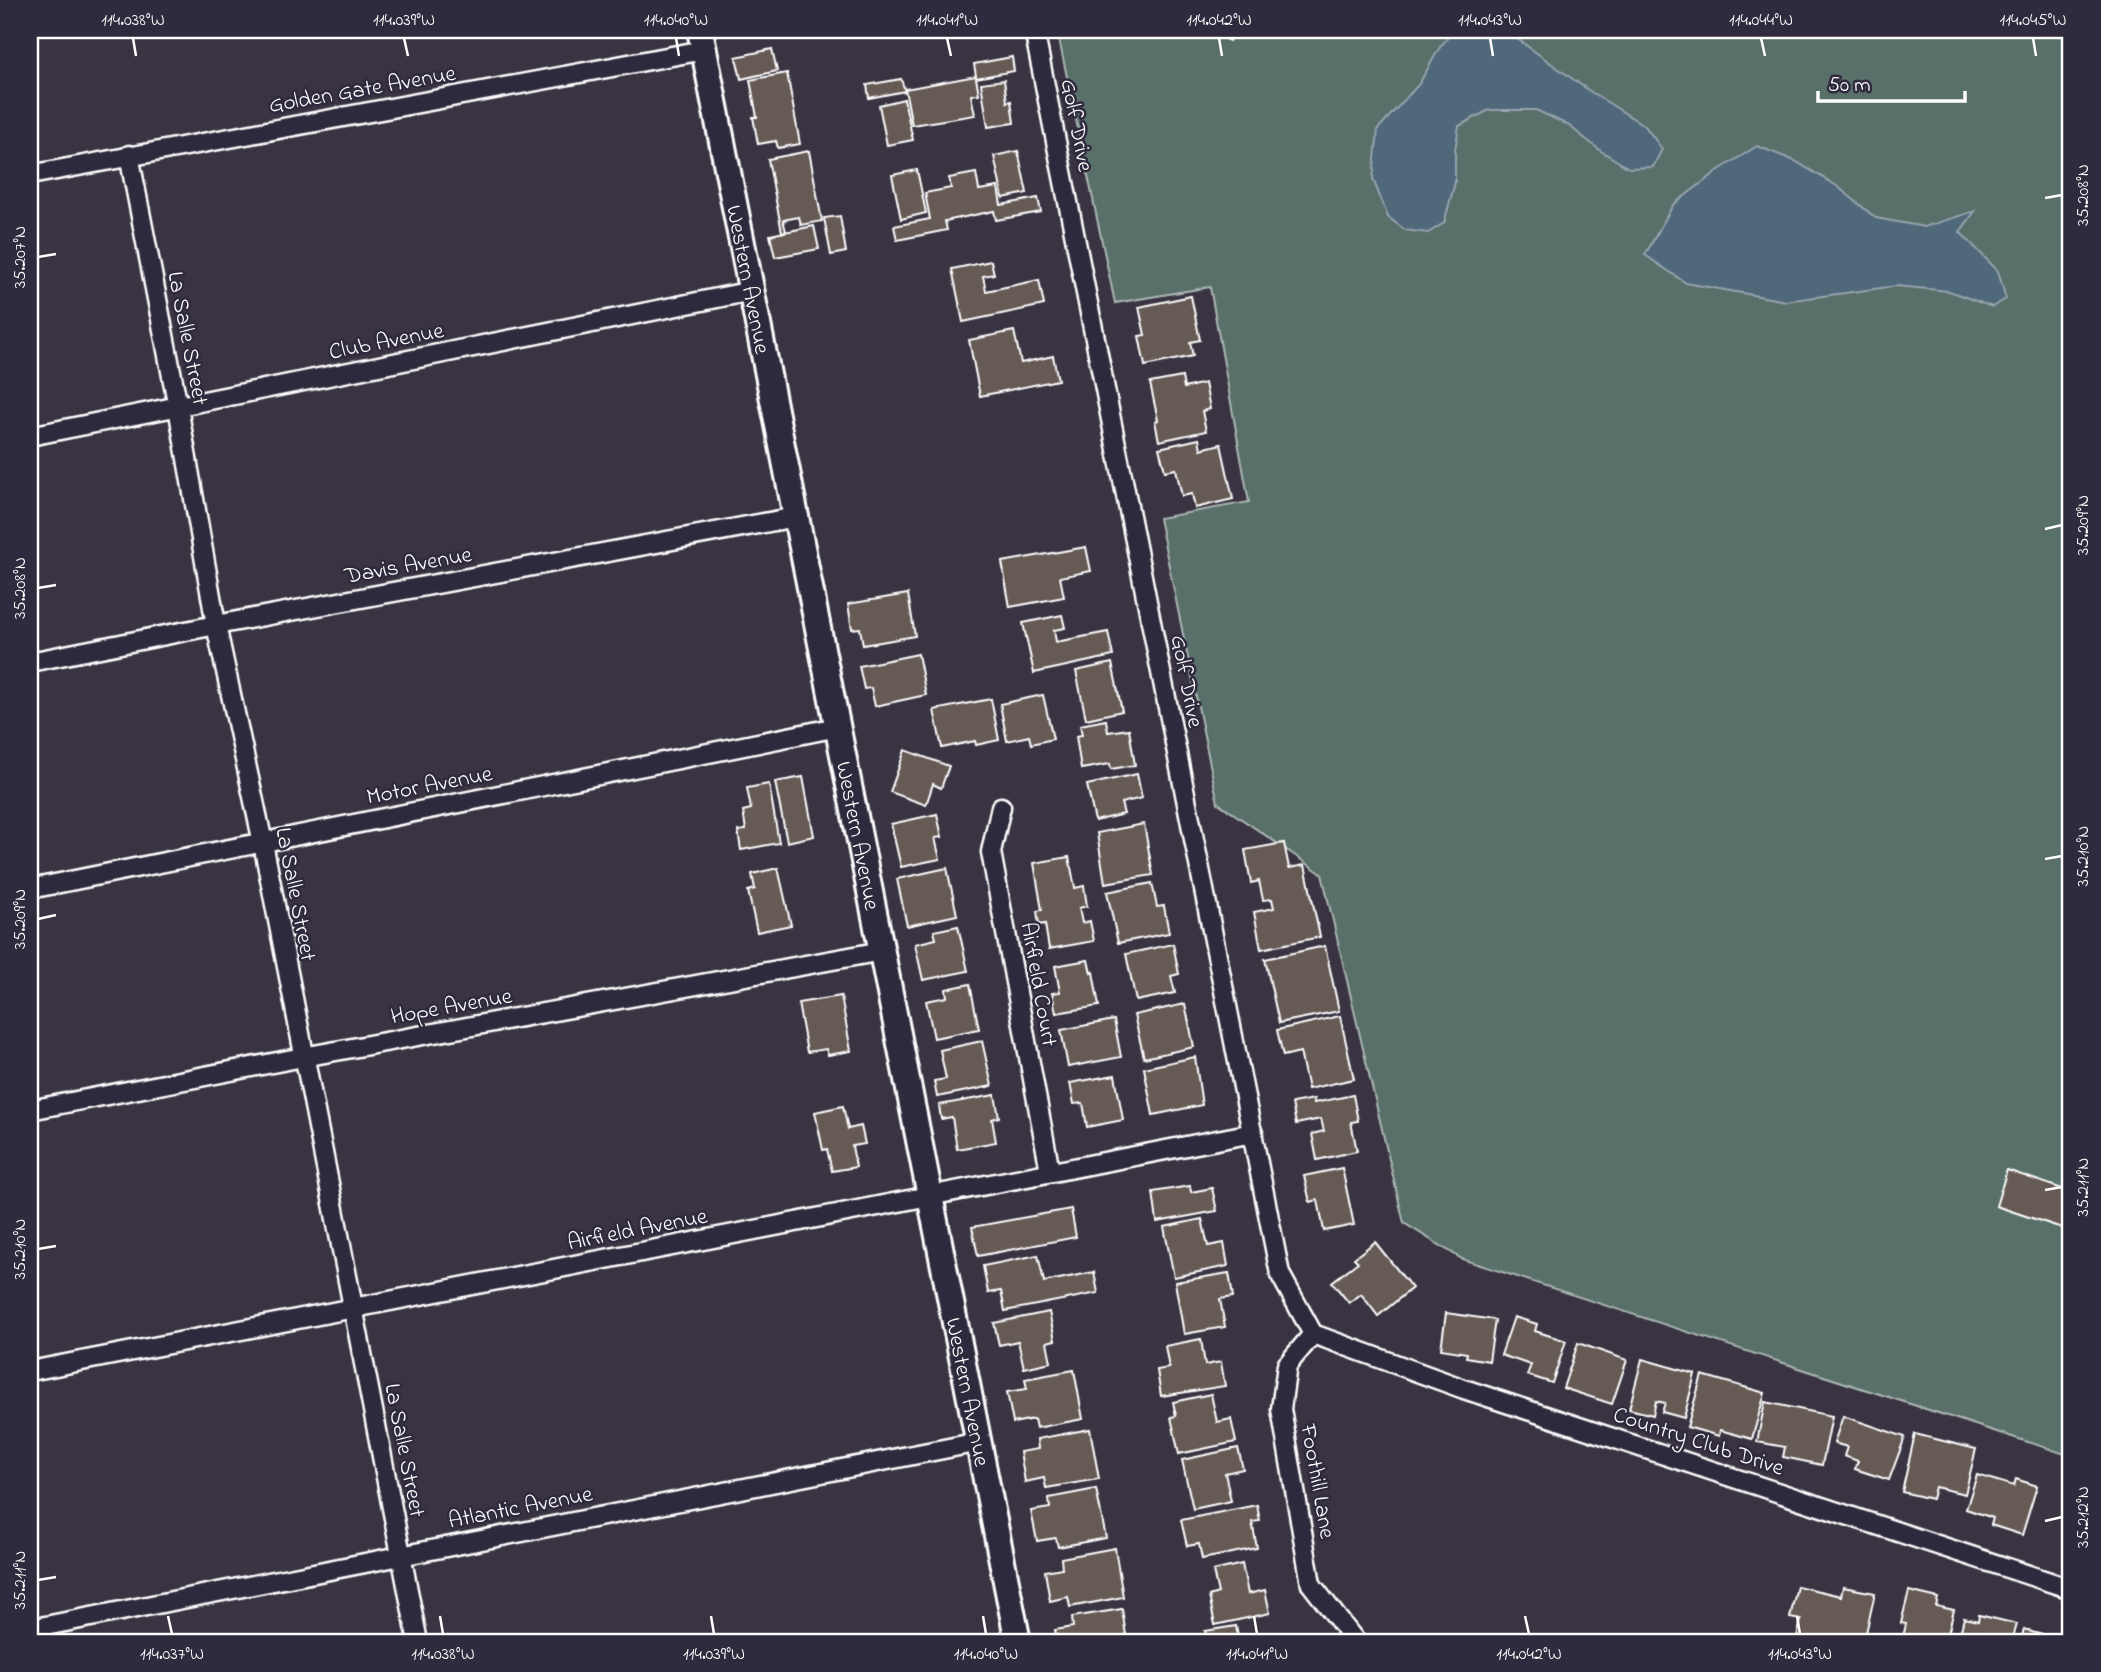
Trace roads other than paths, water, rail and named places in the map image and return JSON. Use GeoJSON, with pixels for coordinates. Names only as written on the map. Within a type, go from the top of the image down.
{"type":"FeatureCollection","features":[{"type":"Feature","properties":{"kind":"street","name":"Golf Drive"},"geometry":{"type":"LineString","coordinates":[[1034,30],[1280,1274],[1313,1335]]}},
{"type":"Feature","properties":{"kind":"street","name":"Golden Gate Avenue"},"geometry":{"type":"LineString","coordinates":[[30,175],[702,40]]}},
{"type":"Feature","properties":{"kind":"street","name":"Western Avenue"},"geometry":{"type":"LineString","coordinates":[[702,40],[1018,1642]]}},
{"type":"Feature","properties":{"kind":"street","name":"La Salle Street"},"geometry":{"type":"LineString","coordinates":[[129,155],[178,407],[216,625],[263,843],[418,1642]]}},
{"type":"Feature","properties":{"kind":"street","name":"Club Avenue"},"geometry":{"type":"LineString","coordinates":[[30,436],[752,291]]}},
{"type":"Feature","properties":{"kind":"street","name":"Davis Avenue"},"geometry":{"type":"LineString","coordinates":[[30,662],[796,517]]}},
{"type":"Feature","properties":{"kind":"street","name":"Motor Avenue"},"geometry":{"type":"LineString","coordinates":[[30,889],[838,727]]}},
{"type":"Feature","properties":{"kind":"street","name":"Airfield Court"},"geometry":{"type":"LineString","coordinates":[[1001,807],[990,852],[1049,1171]]}},
{"type":"Feature","properties":{"kind":"street","name":"Hope Avenue"},"geometry":{"type":"LineString","coordinates":[[30,1110],[882,951]]}},
{"type":"Feature","properties":{"kind":"street","name":"Airfield Avenue"},"geometry":{"type":"LineString","coordinates":[[30,1371],[1254,1133]]}},
{"type":"Feature","properties":{"kind":"street","name":"Country Club Drive"},"geometry":{"type":"LineString","coordinates":[[1313,1335],[1464,1389],[2071,1589]]}},
{"type":"Feature","properties":{"kind":"street","name":"Foothill Lane"},"geometry":{"type":"LineString","coordinates":[[1313,1335],[1287,1365],[1282,1409],[1311,1584],[1352,1638]]}},
{"type":"Feature","properties":{"kind":"street","name":"Atlantic Avenue"},"geometry":{"type":"LineString","coordinates":[[30,1629],[979,1442]]}},
{"type":"Feature","properties":{"kind":"water"},"geometry":{"type":"Polygon","coordinates":[[[1454,30],[1505,30],[1588,90],[1645,126],[1662,149],[1653,167],[1629,168],[1601,151],[1568,125],[1536,110],[1489,110],[1459,126],[1455,150],[1455,182],[1444,223],[1428,233],[1405,230],[1388,217],[1373,179],[1378,129],[1419,84],[1440,47],[1454,30]]]}},
{"type":"Feature","properties":{"kind":"water"},"geometry":{"type":"Polygon","coordinates":[[[1757,146],[1795,161],[1837,186],[1876,218],[1924,227],[1975,211],[1960,232],[1998,271],[2006,299],[1992,307],[1949,291],[1896,286],[1786,301],[1686,283],[1645,255],[1673,205],[1719,170],[1757,146]]]}}]}
